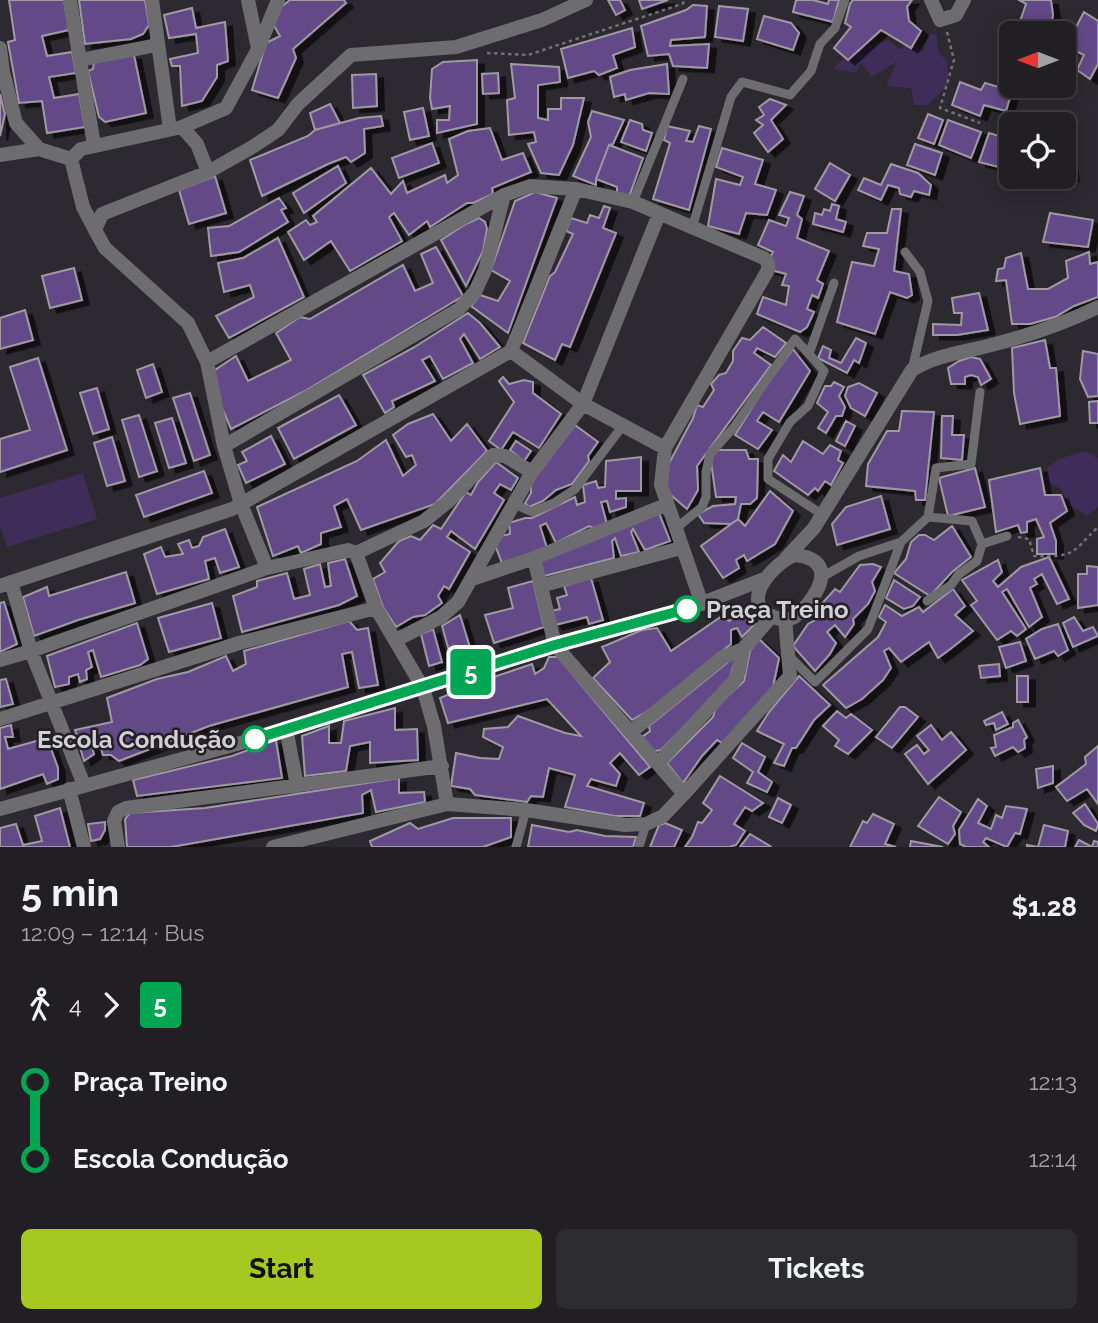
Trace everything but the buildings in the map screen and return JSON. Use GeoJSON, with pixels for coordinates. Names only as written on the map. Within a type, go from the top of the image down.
{"type":"FeatureCollection","features":[{"type":"Feature","properties":{"kind":"street"},"geometry":{"type":"LineString","coordinates":[[70,0],[94,145]]}},
{"type":"Feature","properties":{"kind":"street"},"geometry":{"type":"LineString","coordinates":[[152,0],[157,45],[176,128],[197,144],[208,172]]}},
{"type":"Feature","properties":{"kind":"street"},"geometry":{"type":"LineString","coordinates":[[248,0],[258,50]]}},
{"type":"Feature","properties":{"kind":"street"},"geometry":{"type":"LineString","coordinates":[[71,159],[81,149],[176,128],[226,108],[258,50],[278,0]]}},
{"type":"Feature","properties":{"kind":"street"},"geometry":{"type":"LineString","coordinates":[[95,230],[102,214],[208,172],[278,130],[298,104],[351,55],[456,47],[542,20],[586,0]]}},
{"type":"Feature","properties":{"kind":"street"},"geometry":{"type":"LineString","coordinates":[[931,0],[940,20],[956,15],[964,0]]}},
{"type":"Feature","properties":{"kind":"street"},"geometry":{"type":"LineString","coordinates":[[80,60],[157,45]]}},
{"type":"Feature","properties":{"kind":"street"},"geometry":{"type":"LineString","coordinates":[[0,48],[1,73],[16,122],[39,149]]}},
{"type":"Feature","properties":{"kind":"street"},"geometry":{"type":"LineString","coordinates":[[0,155],[39,149],[71,159]]}},
{"type":"Feature","properties":{"kind":"street"},"geometry":{"type":"LineString","coordinates":[[71,159],[83,207],[105,248],[188,324],[207,362],[224,446],[241,504],[267,568]]}},
{"type":"Feature","properties":{"kind":"street"},"geometry":{"type":"LineString","coordinates":[[207,362],[504,195],[530,187],[576,188],[633,202],[764,258],[768,263],[768,270],[665,448],[661,485],[702,604]]}},
{"type":"Feature","properties":{"kind":"street"},"geometry":{"type":"LineString","coordinates":[[84,785],[6,584],[241,504],[511,351],[576,188]]}},
{"type":"Feature","properties":{"kind":"street"},"geometry":{"type":"LineString","coordinates":[[224,446],[459,309],[475,292],[485,270],[504,195]]}},
{"type":"Feature","properties":{"kind":"street"},"geometry":{"type":"LineString","coordinates":[[396,640],[441,617],[458,602],[533,472],[583,404],[659,214]]}},
{"type":"Feature","properties":{"kind":"street"},"geometry":{"type":"LineString","coordinates":[[0,809],[423,688],[555,645],[702,604],[764,579],[814,528],[912,370],[928,360],[997,344],[1074,319],[1098,307]]}},
{"type":"Feature","properties":{"kind":"street"},"geometry":{"type":"LineString","coordinates":[[511,351],[583,404],[665,448]]}},
{"type":"Feature","properties":{"kind":"street"},"geometry":{"type":"LineString","coordinates":[[0,660],[267,568],[348,550],[356,553],[424,521],[450,500],[493,455],[505,456],[533,472]]}},
{"type":"Feature","properties":{"kind":"street"},"geometry":{"type":"LineString","coordinates":[[472,579],[534,558],[666,505]]}},
{"type":"Feature","properties":{"kind":"street"},"geometry":{"type":"LineString","coordinates":[[631,732],[723,657],[743,649],[778,618],[799,614],[818,589],[820,570],[814,528]]}},
{"type":"Feature","properties":{"kind":"street"},"geometry":{"type":"LineString","coordinates":[[540,586],[681,548]]}},
{"type":"Feature","properties":{"kind":"street"},"geometry":{"type":"LineString","coordinates":[[356,553],[376,608],[423,688],[442,766],[447,804]]}},
{"type":"Feature","properties":{"kind":"street"},"geometry":{"type":"LineString","coordinates":[[786,558],[795,555],[810,556],[820,570]]}},
{"type":"Feature","properties":{"kind":"street"},"geometry":{"type":"LineString","coordinates":[[534,558],[555,645],[684,794]]}},
{"type":"Feature","properties":{"kind":"street"},"geometry":{"type":"LineString","coordinates":[[764,579],[758,592],[758,604],[763,612],[778,618]]}},
{"type":"Feature","properties":{"kind":"street"},"geometry":{"type":"LineString","coordinates":[[729,594],[758,604]]}},
{"type":"Feature","properties":{"kind":"street"},"geometry":{"type":"LineString","coordinates":[[0,719],[239,643],[376,608]]}},
{"type":"Feature","properties":{"kind":"street"},"geometry":{"type":"LineString","coordinates":[[272,847],[447,804],[526,810],[625,825],[646,824],[663,816],[790,676],[789,656],[778,618]]}},
{"type":"Feature","properties":{"kind":"street"},"geometry":{"type":"LineString","coordinates":[[658,763],[734,681],[739,671],[743,649]]}},
{"type":"Feature","properties":{"kind":"street"},"geometry":{"type":"LineString","coordinates":[[286,728],[297,786]]}},
{"type":"Feature","properties":{"kind":"street"},"geometry":{"type":"LineString","coordinates":[[118,847],[114,821],[118,812],[126,808],[442,766]]}},
{"type":"Feature","properties":{"kind":"street"},"geometry":{"type":"LineString","coordinates":[[69,789],[84,847]]}},
{"type":"Feature","properties":{"kind":"lane"},"geometry":{"type":"LineString","coordinates":[[692,228],[731,97],[741,82],[790,95],[811,71],[820,44],[835,28],[845,0]]}},
{"type":"Feature","properties":{"kind":"lane"},"geometry":{"type":"LineString","coordinates":[[633,202],[683,79]]}},
{"type":"Feature","properties":{"kind":"lane"},"geometry":{"type":"LineString","coordinates":[[905,253],[920,272],[928,301],[912,370]]}},
{"type":"Feature","properties":{"kind":"lane"},"geometry":{"type":"LineString","coordinates":[[809,354],[834,283]]}},
{"type":"Feature","properties":{"kind":"lane"},"geometry":{"type":"LineString","coordinates":[[675,529],[702,507],[706,496],[706,472],[710,454],[734,427],[795,339],[824,371],[807,406],[790,422],[768,459],[768,479],[823,514]]}},
{"type":"Feature","properties":{"kind":"lane"},"geometry":{"type":"LineString","coordinates":[[820,570],[901,542],[928,517],[936,468],[971,464],[980,392]]}},
{"type":"Feature","properties":{"kind":"lane"},"geometry":{"type":"LineString","coordinates":[[514,504],[533,512],[554,503],[575,489],[624,424]]}},
{"type":"Feature","properties":{"kind":"lane"},"geometry":{"type":"LineString","coordinates":[[926,601],[951,585],[959,574],[977,562],[982,544],[972,521],[928,517]]}},
{"type":"Feature","properties":{"kind":"lane"},"geometry":{"type":"LineString","coordinates":[[982,544],[1007,536]]}},
{"type":"Feature","properties":{"kind":"lane"},"geometry":{"type":"LineString","coordinates":[[789,656],[815,682],[859,638],[867,629],[901,542]]}},
{"type":"Feature","properties":{"kind":"lane"},"geometry":{"type":"LineString","coordinates":[[516,847],[526,810]]}},
{"type":"Feature","properties":{"kind":"lane"},"geometry":{"type":"LineString","coordinates":[[639,847],[646,824]]}},
{"type":"Feature","properties":{"kind":"path"},"geometry":{"type":"LineString","coordinates":[[482,52],[495,55],[528,55],[645,18],[686,0]]}},
{"type":"Feature","properties":{"kind":"path"},"geometry":{"type":"LineString","coordinates":[[940,20],[950,36],[954,60],[940,108],[980,123]]}},
{"type":"Feature","properties":{"kind":"path"},"geometry":{"type":"LineString","coordinates":[[1007,536],[1029,539],[1034,556],[1063,556],[1076,550],[1098,527]]}},
{"type":"Feature","properties":{"kind":"shaded area"},"geometry":{"type":"Polygon","coordinates":[[[930,33],[937,34],[938,51],[947,62],[949,84],[928,105],[914,105],[911,88],[887,86],[896,62],[872,77],[861,63],[856,73],[833,69],[852,53],[889,40],[899,49],[912,43],[923,52],[930,33]]]}},
{"type":"Feature","properties":{"kind":"shaded area"},"geometry":{"type":"Polygon","coordinates":[[[1085,451],[1098,458],[1098,507],[1087,516],[1070,505],[1060,488],[1047,482],[1047,468],[1059,459],[1085,451]]]}},
{"type":"Feature","properties":{"kind":"shaded area"},"geometry":{"type":"Polygon","coordinates":[[[83,473],[97,519],[7,547],[0,525],[0,498],[83,473]]]}},
{"type":"Feature","properties":{"kind":"bus line","name":"5"},"geometry":{"type":"LineString","coordinates":[[255,739],[555,645],[687,609]]}},
{"type":"Feature","properties":{"kind":"place","name":"Praça Treino"},"geometry":{"type":"Point","coordinates":[687,609]}},
{"type":"Feature","properties":{"kind":"place","name":"Escola Condução"},"geometry":{"type":"Point","coordinates":[255,739]}}]}
